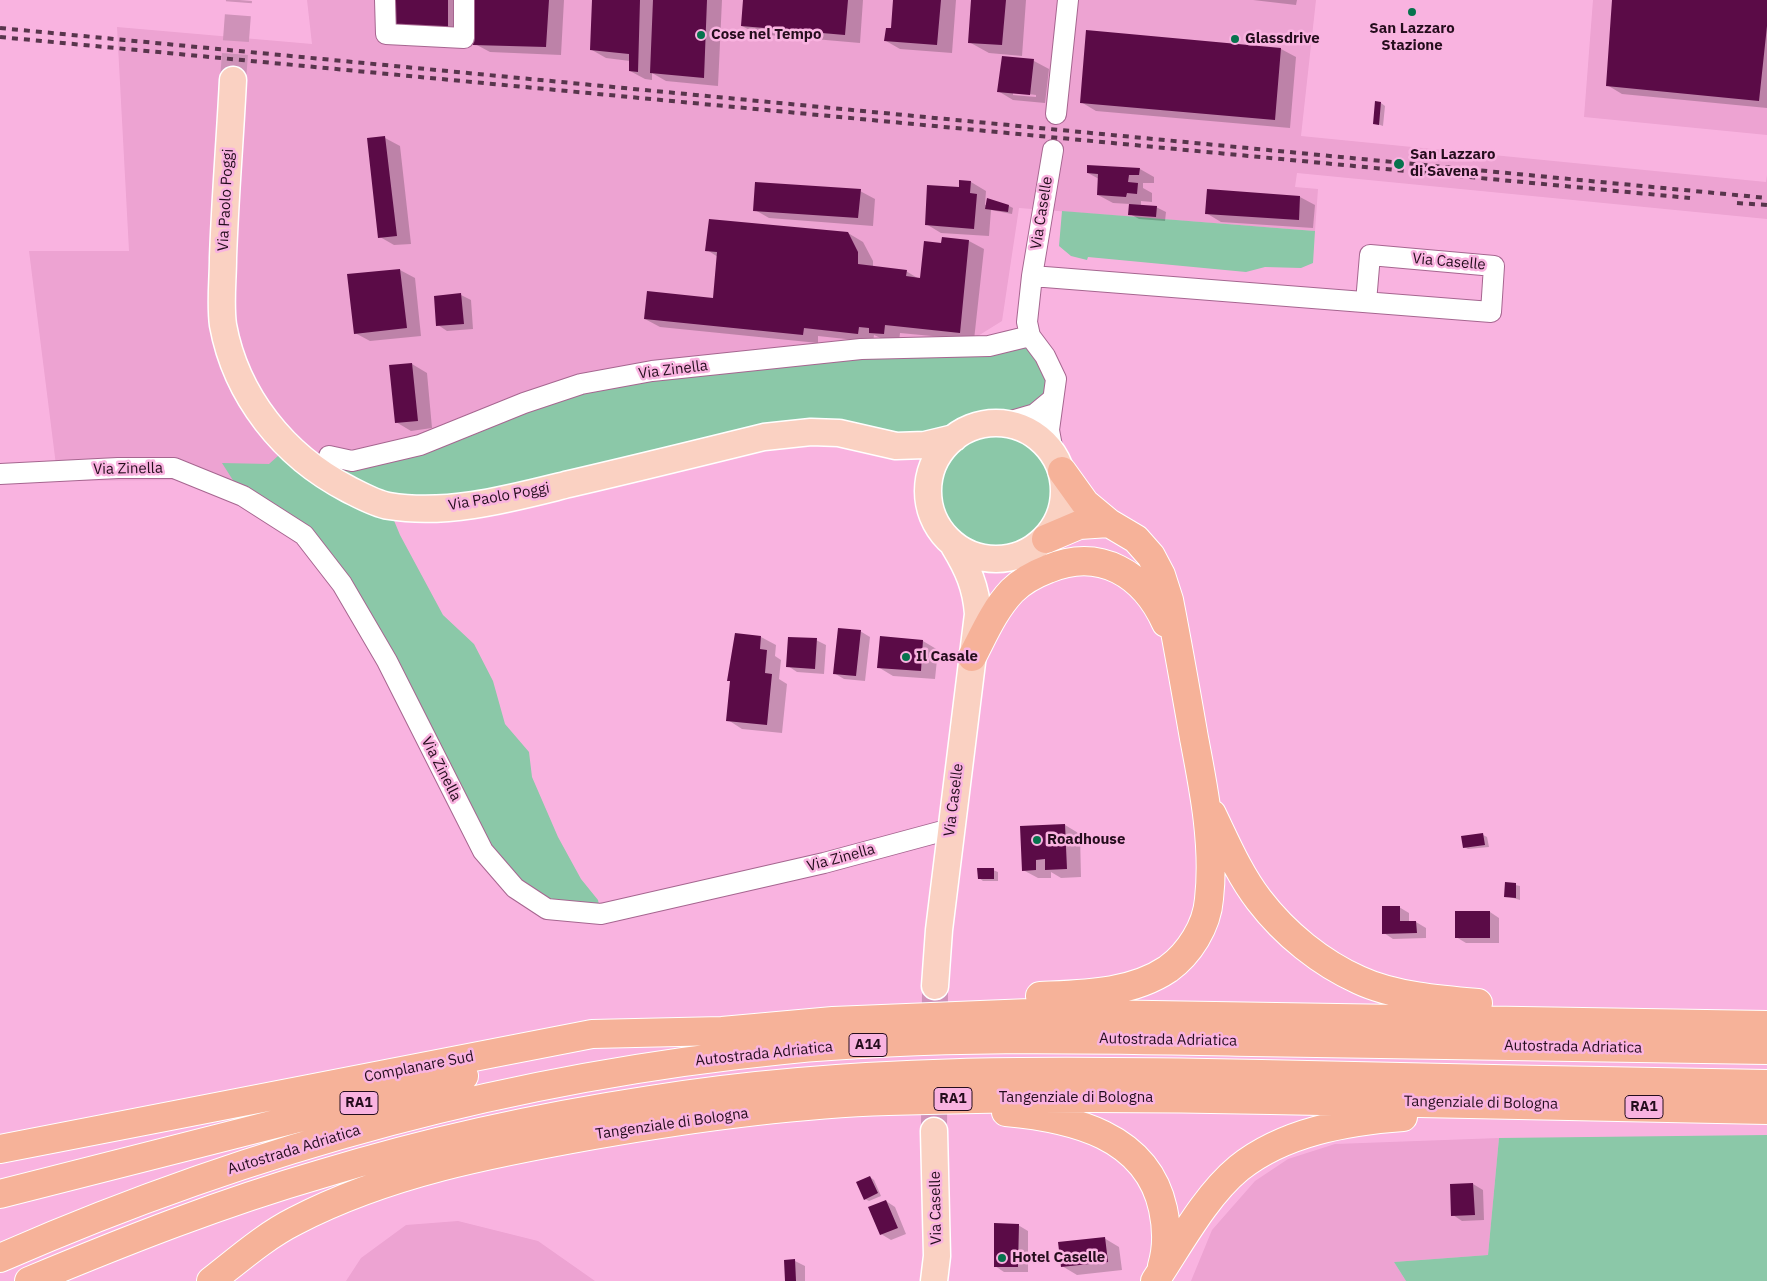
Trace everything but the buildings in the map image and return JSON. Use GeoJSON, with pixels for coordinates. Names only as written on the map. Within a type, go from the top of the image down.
{"type":"FeatureCollection","features":[{"type":"Feature","properties":{"kind":"highway"},"geometry":{"type":"LineString","coordinates":[[884,1019],[930,1001],[1083,994],[1120,989],[1141,983],[1169,968],[1192,944],[1200,930],[1209,900],[1210,868],[1206,801],[1169,600],[1161,575],[1151,556],[1136,539],[1109,523],[1085,503],[1058,461]]}},
{"type":"Feature","properties":{"kind":"highway"},"geometry":{"type":"LineString","coordinates":[[1046,539],[1079,526],[1109,523]]}},
{"type":"Feature","properties":{"kind":"highway"},"geometry":{"type":"LineString","coordinates":[[972,657],[1002,604],[1014,590],[1035,574],[1059,564],[1084,560],[1103,562],[1140,584],[1153,598],[1180,656]]}},
{"type":"Feature","properties":{"kind":"highway"},"geometry":{"type":"LineString","coordinates":[[1206,801],[1233,859],[1259,900],[1281,925],[1315,955],[1360,981],[1402,993],[1444,1000],[1536,1006],[1580,1021]]}},
{"type":"Feature","properties":{"kind":"highway","name":"RA1"},"geometry":{"type":"LineString","coordinates":[[0,1194],[464,1076],[596,1050],[722,1031],[884,1019],[1030,1013],[1767,1024]]}},
{"type":"Feature","properties":{"kind":"highway","name":"Complanare Sud"},"geometry":{"type":"LineString","coordinates":[[0,1148],[592,1034],[722,1031]]}},
{"type":"Feature","properties":{"kind":"highway","name":"Autostrada Adriatica"},"geometry":{"type":"LineString","coordinates":[[0,1258],[187,1183],[283,1151],[507,1092],[620,1071],[786,1050],[956,1040],[1104,1039],[1767,1050]]}},
{"type":"Feature","properties":{"kind":"highway","name":"Autostrada Adriatica"},"geometry":{"type":"LineString","coordinates":[[29,1281],[156,1230],[323,1173],[505,1126],[653,1099],[708,1092],[814,1081],[956,1072],[1156,1072],[1767,1084]]}},
{"type":"Feature","properties":{"kind":"highway","name":"Tangenziale di Bologna"},"geometry":{"type":"LineString","coordinates":[[211,1281],[272,1235],[295,1221],[392,1182],[492,1155],[626,1129],[776,1110],[886,1101],[1024,1097],[1521,1104],[1767,1110]]}},
{"type":"Feature","properties":{"kind":"highway"},"geometry":{"type":"LineString","coordinates":[[886,1101],[940,1112],[1004,1112],[1038,1115],[1081,1126],[1111,1138],[1133,1154],[1151,1176],[1160,1196],[1167,1240],[1157,1279]]}},
{"type":"Feature","properties":{"kind":"highway"},"geometry":{"type":"LineString","coordinates":[[1157,1279],[1179,1244],[1224,1184],[1239,1168],[1264,1152],[1312,1132],[1344,1124],[1418,1115],[1472,1116],[1521,1104]]}},
{"type":"Feature","properties":{"kind":"highway"},"geometry":{"type":"LineString","coordinates":[[0,1238],[73,1215],[128,1206]]}},
{"type":"Feature","properties":{"kind":"main road","name":"Via Paolo Poggi"},"geometry":{"type":"LineString","coordinates":[[234,80],[221,302],[228,347],[247,393],[264,420],[284,444],[340,484],[388,506],[436,508],[478,504],[531,493],[764,437],[789,434],[839,433],[896,446]]}},
{"type":"Feature","properties":{"kind":"main road","name":"Via Caselle"},"geometry":{"type":"LineString","coordinates":[[928,497],[933,464],[939,453],[954,438],[966,430],[986,424],[1004,423],[1033,432],[1058,461],[1065,492],[1060,517],[1046,539],[1029,552],[1016,557],[993,560],[971,556],[954,546]]}},
{"type":"Feature","properties":{"kind":"main road","name":"Via Caselle"},"geometry":{"type":"LineString","coordinates":[[896,446],[925,445],[954,438]]}},
{"type":"Feature","properties":{"kind":"main road","name":"Via Caselle"},"geometry":{"type":"LineString","coordinates":[[896,446],[913,466],[928,497],[932,517],[942,534],[954,546],[969,570],[976,593],[978,614]]}},
{"type":"Feature","properties":{"kind":"main road","name":"Via Caselle"},"geometry":{"type":"LineString","coordinates":[[935,986],[950,829],[978,614],[986,593],[996,576],[1016,557]]}},
{"type":"Feature","properties":{"kind":"main road","name":"Via Caselle"},"geometry":{"type":"LineString","coordinates":[[934,1130],[936,1269],[944,1281]]}},
{"type":"Feature","properties":{"kind":"street"},"geometry":{"type":"LineString","coordinates":[[385,0],[386,34],[464,38],[464,0]]}},
{"type":"Feature","properties":{"kind":"street"},"geometry":{"type":"LineString","coordinates":[[1056,114],[1068,0]]}},
{"type":"Feature","properties":{"kind":"street","name":"Via Caselle"},"geometry":{"type":"LineString","coordinates":[[1053,150],[1032,276],[1027,322],[1030,336],[1053,368],[1056,378],[1049,430],[1058,461]]}},
{"type":"Feature","properties":{"kind":"street","name":"Via Caselle"},"geometry":{"type":"LineString","coordinates":[[1032,276],[1491,312],[1494,266],[1370,255],[1366,302]]}},
{"type":"Feature","properties":{"kind":"street","name":"Via Zinella"},"geometry":{"type":"LineString","coordinates":[[329,456],[352,461],[420,445],[524,403],[580,384],[652,371],[861,349],[988,346],[1030,336]]}},
{"type":"Feature","properties":{"kind":"street","name":"Via Caselle"},"geometry":{"type":"LineString","coordinates":[[1004,423],[1035,414],[1053,399]]}},
{"type":"Feature","properties":{"kind":"street","name":"Via Zinella"},"geometry":{"type":"LineString","coordinates":[[0,474],[118,468],[174,468],[243,496],[304,535],[342,584],[387,661],[484,852],[515,888],[547,909],[601,914],[824,863],[950,829]]}},
{"type":"Feature","properties":{"kind":"shaded area"},"geometry":{"type":"Polygon","coordinates":[[[307,0],[1316,0],[1301,136],[1766,182],[1767,175],[1767,219],[1297,173],[1295,187],[1318,189],[1315,231],[1019,208],[1002,321],[973,339],[310,479],[58,481],[29,251],[129,251],[117,27],[312,44],[307,0]]]}},
{"type":"Feature","properties":{"kind":"shaded area"},"geometry":{"type":"Polygon","coordinates":[[[1593,0],[1767,0],[1767,135],[1584,117],[1593,0]]]}},
{"type":"Feature","properties":{"kind":"shaded area"},"geometry":{"type":"Polygon","coordinates":[[[1499,1138],[1488,1255],[1394,1262],[1406,1281],[1191,1281],[1212,1230],[1255,1181],[1288,1159],[1335,1144],[1499,1138]]]}},
{"type":"Feature","properties":{"kind":"shaded area"},"geometry":{"type":"Polygon","coordinates":[[[458,1221],[538,1241],[595,1281],[346,1281],[361,1258],[406,1225],[458,1221]]]}},
{"type":"Feature","properties":{"kind":"green space"},"geometry":{"type":"Polygon","coordinates":[[[1062,211],[1315,231],[1313,263],[1301,268],[1265,267],[1246,272],[1088,257],[1087,260],[1071,256],[1059,246],[1062,211]]]}},
{"type":"Feature","properties":{"kind":"green space"},"geometry":{"type":"Polygon","coordinates":[[[1030,336],[1056,390],[1004,423],[986,424],[965,430],[954,438],[839,433],[608,475],[388,506],[400,535],[443,615],[474,644],[493,681],[505,724],[529,752],[532,777],[558,837],[581,879],[598,900],[601,914],[547,909],[515,888],[304,535],[243,496],[222,463],[269,464],[278,456],[352,461],[581,384],[1030,336]]]}},
{"type":"Feature","properties":{"kind":"green space"},"geometry":{"type":"Polygon","coordinates":[[[996,436],[1017,440],[1035,452],[1047,470],[1051,491],[1047,512],[1035,530],[1017,542],[996,546],[975,542],[957,530],[945,512],[941,491],[945,470],[957,452],[975,440],[996,436]]]}},
{"type":"Feature","properties":{"kind":"green space"},"geometry":{"type":"Polygon","coordinates":[[[1767,1135],[1767,1281],[1406,1281],[1394,1262],[1488,1255],[1499,1138],[1767,1135]]]}},
{"type":"Feature","properties":{"kind":"tunnel"},"geometry":{"type":"LineString","coordinates":[[233,80],[239,0]]}},
{"type":"Feature","properties":{"kind":"tunnel"},"geometry":{"type":"LineString","coordinates":[[934,1131],[935,986]]}},
{"type":"Feature","properties":{"kind":"railway"},"geometry":{"type":"LineString","coordinates":[[0,28],[1767,198]]}},
{"type":"Feature","properties":{"kind":"railway"},"geometry":{"type":"LineString","coordinates":[[0,37],[1690,198]]}},
{"type":"Feature","properties":{"kind":"railway"},"geometry":{"type":"LineString","coordinates":[[1737,203],[1767,205]]}},
{"type":"Feature","properties":{"kind":"place","name":"San Lazzaro Stazione"},"geometry":{"type":"Point","coordinates":[1412,12]}},
{"type":"Feature","properties":{"kind":"place","name":"Cose nel Tempo"},"geometry":{"type":"Point","coordinates":[701,35]}},
{"type":"Feature","properties":{"kind":"place","name":"Glassdrive"},"geometry":{"type":"Point","coordinates":[1235,39]}},
{"type":"Feature","properties":{"kind":"place","name":"San Lazzaro di Savena"},"geometry":{"type":"Point","coordinates":[1399,164]}},
{"type":"Feature","properties":{"kind":"place","name":"Il Casale"},"geometry":{"type":"Point","coordinates":[906,657]}},
{"type":"Feature","properties":{"kind":"place","name":"Roadhouse"},"geometry":{"type":"Point","coordinates":[1037,840]}},
{"type":"Feature","properties":{"kind":"place","name":"Hotel Caselle"},"geometry":{"type":"Point","coordinates":[1002,1258]}}]}
